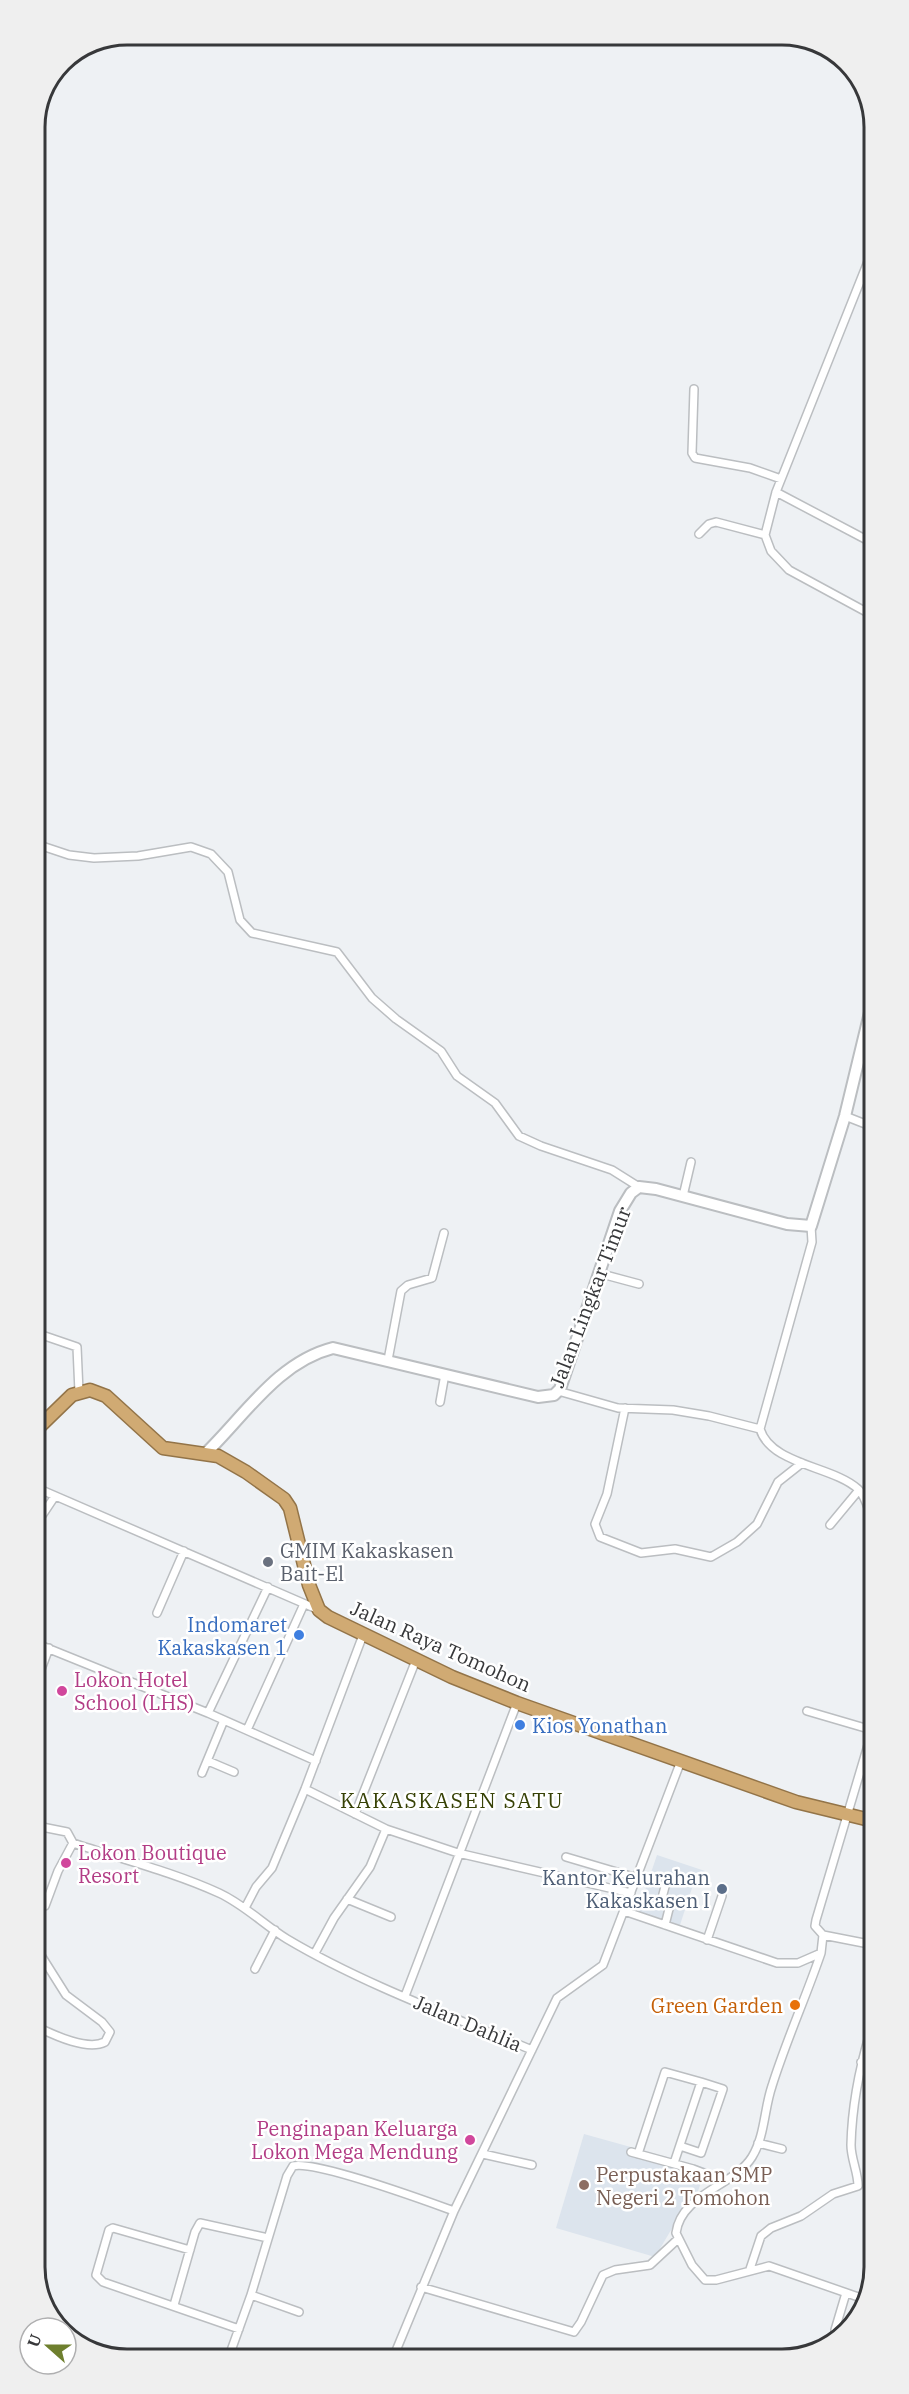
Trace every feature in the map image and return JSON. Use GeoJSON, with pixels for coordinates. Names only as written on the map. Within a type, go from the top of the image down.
{"type":"FeatureCollection","features":[{"type":"Feature","properties":{"kind":"highway","name":"Jalan Raya Tomohon"},"geometry":{"type":"LineString","coordinates":[[79,1392],[90,1390],[106,1396],[163,1448],[176,1452],[206,1453],[228,1461],[284,1499],[293,1515],[301,1562],[319,1610],[328,1617],[416,1660],[518,1703],[796,1802],[864,1819]]}},
{"type":"Feature","properties":{"kind":"highway"},"geometry":{"type":"LineString","coordinates":[[45,1422],[72,1395],[79,1392]]}},
{"type":"Feature","properties":{"kind":"main road"},"geometry":{"type":"LineString","coordinates":[[811,1226],[845,1116],[864,1037]]}},
{"type":"Feature","properties":{"kind":"main road","name":"Jalan Lingkar Timur"},"geometry":{"type":"LineString","coordinates":[[206,1453],[265,1390],[301,1360],[333,1348],[538,1397],[554,1395],[558,1391],[620,1210],[631,1193],[639,1187],[683,1196],[787,1224],[811,1226]]}},
{"type":"Feature","properties":{"kind":"street"},"geometry":{"type":"LineString","coordinates":[[864,274],[781,478],[765,535],[771,551],[789,570],[864,611]]}},
{"type":"Feature","properties":{"kind":"street"},"geometry":{"type":"LineString","coordinates":[[694,389],[692,453],[695,458],[750,468],[781,478]]}},
{"type":"Feature","properties":{"kind":"street"},"geometry":{"type":"LineString","coordinates":[[776,492],[864,538]]}},
{"type":"Feature","properties":{"kind":"street"},"geometry":{"type":"LineString","coordinates":[[699,534],[709,524],[716,522],[765,535]]}},
{"type":"Feature","properties":{"kind":"street"},"geometry":{"type":"LineString","coordinates":[[45,847],[69,855],[94,858],[138,856],[190,847],[211,854],[228,872],[240,920],[252,933],[270,939],[337,952],[372,999],[396,1020],[441,1051],[457,1076],[495,1103],[519,1136],[559,1153],[612,1170],[639,1187]]}},
{"type":"Feature","properties":{"kind":"street"},"geometry":{"type":"LineString","coordinates":[[845,1116],[864,1123]]}},
{"type":"Feature","properties":{"kind":"street"},"geometry":{"type":"LineString","coordinates":[[683,1196],[692,1162]]}},
{"type":"Feature","properties":{"kind":"street"},"geometry":{"type":"LineString","coordinates":[[811,1226],[812,1242],[760,1430],[762,1436],[780,1452],[846,1480],[864,1496]]}},
{"type":"Feature","properties":{"kind":"street"},"geometry":{"type":"LineString","coordinates":[[387,1360],[402,1291],[408,1285],[432,1278],[444,1233]]}},
{"type":"Feature","properties":{"kind":"street"},"geometry":{"type":"LineString","coordinates":[[598,1273],[639,1284]]}},
{"type":"Feature","properties":{"kind":"street"},"geometry":{"type":"LineString","coordinates":[[45,1336],[77,1347],[79,1392]]}},
{"type":"Feature","properties":{"kind":"street"},"geometry":{"type":"LineString","coordinates":[[440,1402],[445,1374]]}},
{"type":"Feature","properties":{"kind":"street"},"geometry":{"type":"LineString","coordinates":[[558,1391],[625,1408],[673,1410],[709,1416],[760,1430]]}},
{"type":"Feature","properties":{"kind":"street"},"geometry":{"type":"LineString","coordinates":[[625,1408],[607,1494],[595,1524],[600,1537],[633,1551],[675,1549],[704,1557],[721,1553],[757,1524],[778,1482],[802,1463]]}},
{"type":"Feature","properties":{"kind":"street"},"geometry":{"type":"LineString","coordinates":[[830,1525],[859,1490]]}},
{"type":"Feature","properties":{"kind":"street"},"geometry":{"type":"LineString","coordinates":[[45,1492],[319,1610]]}},
{"type":"Feature","properties":{"kind":"street"},"geometry":{"type":"LineString","coordinates":[[45,1511],[55,1496]]}},
{"type":"Feature","properties":{"kind":"street"},"geometry":{"type":"LineString","coordinates":[[157,1613],[184,1551]]}},
{"type":"Feature","properties":{"kind":"street"},"geometry":{"type":"LineString","coordinates":[[208,1713],[268,1587]]}},
{"type":"Feature","properties":{"kind":"street"},"geometry":{"type":"LineString","coordinates":[[247,1730],[304,1604]]}},
{"type":"Feature","properties":{"kind":"street"},"geometry":{"type":"LineString","coordinates":[[245,1908],[256,1887],[272,1868],[316,1761],[363,1635]]}},
{"type":"Feature","properties":{"kind":"street"},"geometry":{"type":"LineString","coordinates":[[45,1647],[208,1713],[316,1761]]}},
{"type":"Feature","properties":{"kind":"street"},"geometry":{"type":"LineString","coordinates":[[45,1659],[49,1648]]}},
{"type":"Feature","properties":{"kind":"street"},"geometry":{"type":"LineString","coordinates":[[355,1814],[416,1660]]}},
{"type":"Feature","properties":{"kind":"street"},"geometry":{"type":"LineString","coordinates":[[405,1996],[458,1853],[518,1703]]}},
{"type":"Feature","properties":{"kind":"street"},"geometry":{"type":"LineString","coordinates":[[807,1711],[864,1726]]}},
{"type":"Feature","properties":{"kind":"street"},"geometry":{"type":"LineString","coordinates":[[202,1773],[224,1720]]}},
{"type":"Feature","properties":{"kind":"street"},"geometry":{"type":"LineString","coordinates":[[864,1757],[815,1926],[823,1935],[864,1943]]}},
{"type":"Feature","properties":{"kind":"street"},"geometry":{"type":"LineString","coordinates":[[208,1761],[234,1772]]}},
{"type":"Feature","properties":{"kind":"street"},"geometry":{"type":"LineString","coordinates":[[397,2349],[454,2211],[561,1994],[601,1967],[681,1761]]}},
{"type":"Feature","properties":{"kind":"street"},"geometry":{"type":"LineString","coordinates":[[305,1789],[386,1829],[458,1853],[631,1893]]}},
{"type":"Feature","properties":{"kind":"street","name":"Jalan Dahlia"},"geometry":{"type":"LineString","coordinates":[[45,1828],[67,1832],[73,1843],[219,1893],[315,1953],[405,1996],[532,2050]]}},
{"type":"Feature","properties":{"kind":"street"},"geometry":{"type":"LineString","coordinates":[[315,1953],[347,1899],[370,1867],[386,1829]]}},
{"type":"Feature","properties":{"kind":"street"},"geometry":{"type":"LineString","coordinates":[[45,1906],[58,1871],[73,1843]]}},
{"type":"Feature","properties":{"kind":"street"},"geometry":{"type":"LineString","coordinates":[[566,1857],[637,1878]]}},
{"type":"Feature","properties":{"kind":"street"},"geometry":{"type":"LineString","coordinates":[[665,1925],[669,1909],[662,1898],[667,1879]]}},
{"type":"Feature","properties":{"kind":"street"},"geometry":{"type":"LineString","coordinates":[[707,1940],[722,1896]]}},
{"type":"Feature","properties":{"kind":"street"},"geometry":{"type":"LineString","coordinates":[[347,1899],[392,1917]]}},
{"type":"Feature","properties":{"kind":"street"},"geometry":{"type":"LineString","coordinates":[[624,1911],[787,1965],[821,1953]]}},
{"type":"Feature","properties":{"kind":"street"},"geometry":{"type":"LineString","coordinates":[[255,1969],[275,1930]]}},
{"type":"Feature","properties":{"kind":"street"},"geometry":{"type":"LineString","coordinates":[[823,1935],[821,1953],[774,2079],[758,2143],[747,2163],[705,2194],[684,2216],[677,2228],[678,2239],[692,2265],[705,2280],[716,2280],[769,2265],[858,2297]]}},
{"type":"Feature","properties":{"kind":"street"},"geometry":{"type":"LineString","coordinates":[[45,1962],[66,1995],[102,2022],[110,2032],[105,2042],[93,2044],[45,2029]]}},
{"type":"Feature","properties":{"kind":"street"},"geometry":{"type":"LineString","coordinates":[[750,2269],[761,2236],[771,2228],[801,2216],[833,2194],[858,2186],[851,2147],[864,2052]]}},
{"type":"Feature","properties":{"kind":"street"},"geometry":{"type":"LineString","coordinates":[[680,2146],[700,2153],[723,2089],[665,2072],[635,2153],[674,2163],[724,2181]]}},
{"type":"Feature","properties":{"kind":"street"},"geometry":{"type":"LineString","coordinates":[[674,2163],[701,2082]]}},
{"type":"Feature","properties":{"kind":"street"},"geometry":{"type":"LineString","coordinates":[[758,2143],[782,2149]]}},
{"type":"Feature","properties":{"kind":"street"},"geometry":{"type":"LineString","coordinates":[[483,2154],[532,2165]]}},
{"type":"Feature","properties":{"kind":"street"},"geometry":{"type":"LineString","coordinates":[[232,2349],[251,2295],[286,2176],[293,2166],[337,2173],[454,2211]]}},
{"type":"Feature","properties":{"kind":"street"},"geometry":{"type":"LineString","coordinates":[[174,2305],[196,2229],[202,2223],[268,2238]]}},
{"type":"Feature","properties":{"kind":"street"},"geometry":{"type":"LineString","coordinates":[[190,2250],[113,2228],[109,2230],[95,2271],[102,2282],[239,2329]]}},
{"type":"Feature","properties":{"kind":"street"},"geometry":{"type":"LineString","coordinates":[[421,2287],[574,2332],[603,2275],[615,2270],[650,2265],[678,2239]]}},
{"type":"Feature","properties":{"kind":"street"},"geometry":{"type":"LineString","coordinates":[[835,2329],[846,2294]]}},
{"type":"Feature","properties":{"kind":"street"},"geometry":{"type":"LineString","coordinates":[[251,2295],[299,2312]]}},
{"type":"Feature","properties":{"kind":"shaded area"},"geometry":{"type":"Polygon","coordinates":[[[657,1855],[705,1871],[700,1887],[693,1885],[680,1925],[638,1911],[657,1855]]]}},
{"type":"Feature","properties":{"kind":"shaded area"},"geometry":{"type":"Polygon","coordinates":[[[584,2134],[706,2168],[697,2194],[677,2220],[655,2257],[556,2228],[584,2134]]]}},
{"type":"Feature","properties":{"kind":"place","name":"GMIM Kakaskasen Bait-El"},"geometry":{"type":"Point","coordinates":[268,1562]}},
{"type":"Feature","properties":{"kind":"place","name":"Indomaret Kakaskasen 1"},"geometry":{"type":"Point","coordinates":[299,1635]}},
{"type":"Feature","properties":{"kind":"place","name":"Lokon Hotel School (LHS)"},"geometry":{"type":"Point","coordinates":[62,1691]}},
{"type":"Feature","properties":{"kind":"place","name":"Kios Yonathan"},"geometry":{"type":"Point","coordinates":[520,1725]}},
{"type":"Feature","properties":{"kind":"place","name":"Lokon Boutique Resort"},"geometry":{"type":"Point","coordinates":[66,1863]}},
{"type":"Feature","properties":{"kind":"place","name":"Kantor Kelurahan Kakaskasen I"},"geometry":{"type":"Point","coordinates":[722,1889]}},
{"type":"Feature","properties":{"kind":"place","name":"Green Garden"},"geometry":{"type":"Point","coordinates":[795,2005]}},
{"type":"Feature","properties":{"kind":"place","name":"Penginapan Keluarga Lokon Mega Mendung"},"geometry":{"type":"Point","coordinates":[470,2140]}},
{"type":"Feature","properties":{"kind":"place","name":"Perpustakaan SMP Negeri 2 Tomohon"},"geometry":{"type":"Point","coordinates":[584,2185]}},
{"type":"Feature","properties":{"kind":"district","name":"KAKASKASEN SATU"},"geometry":{"type":"Point","coordinates":[452,1800]}}]}
